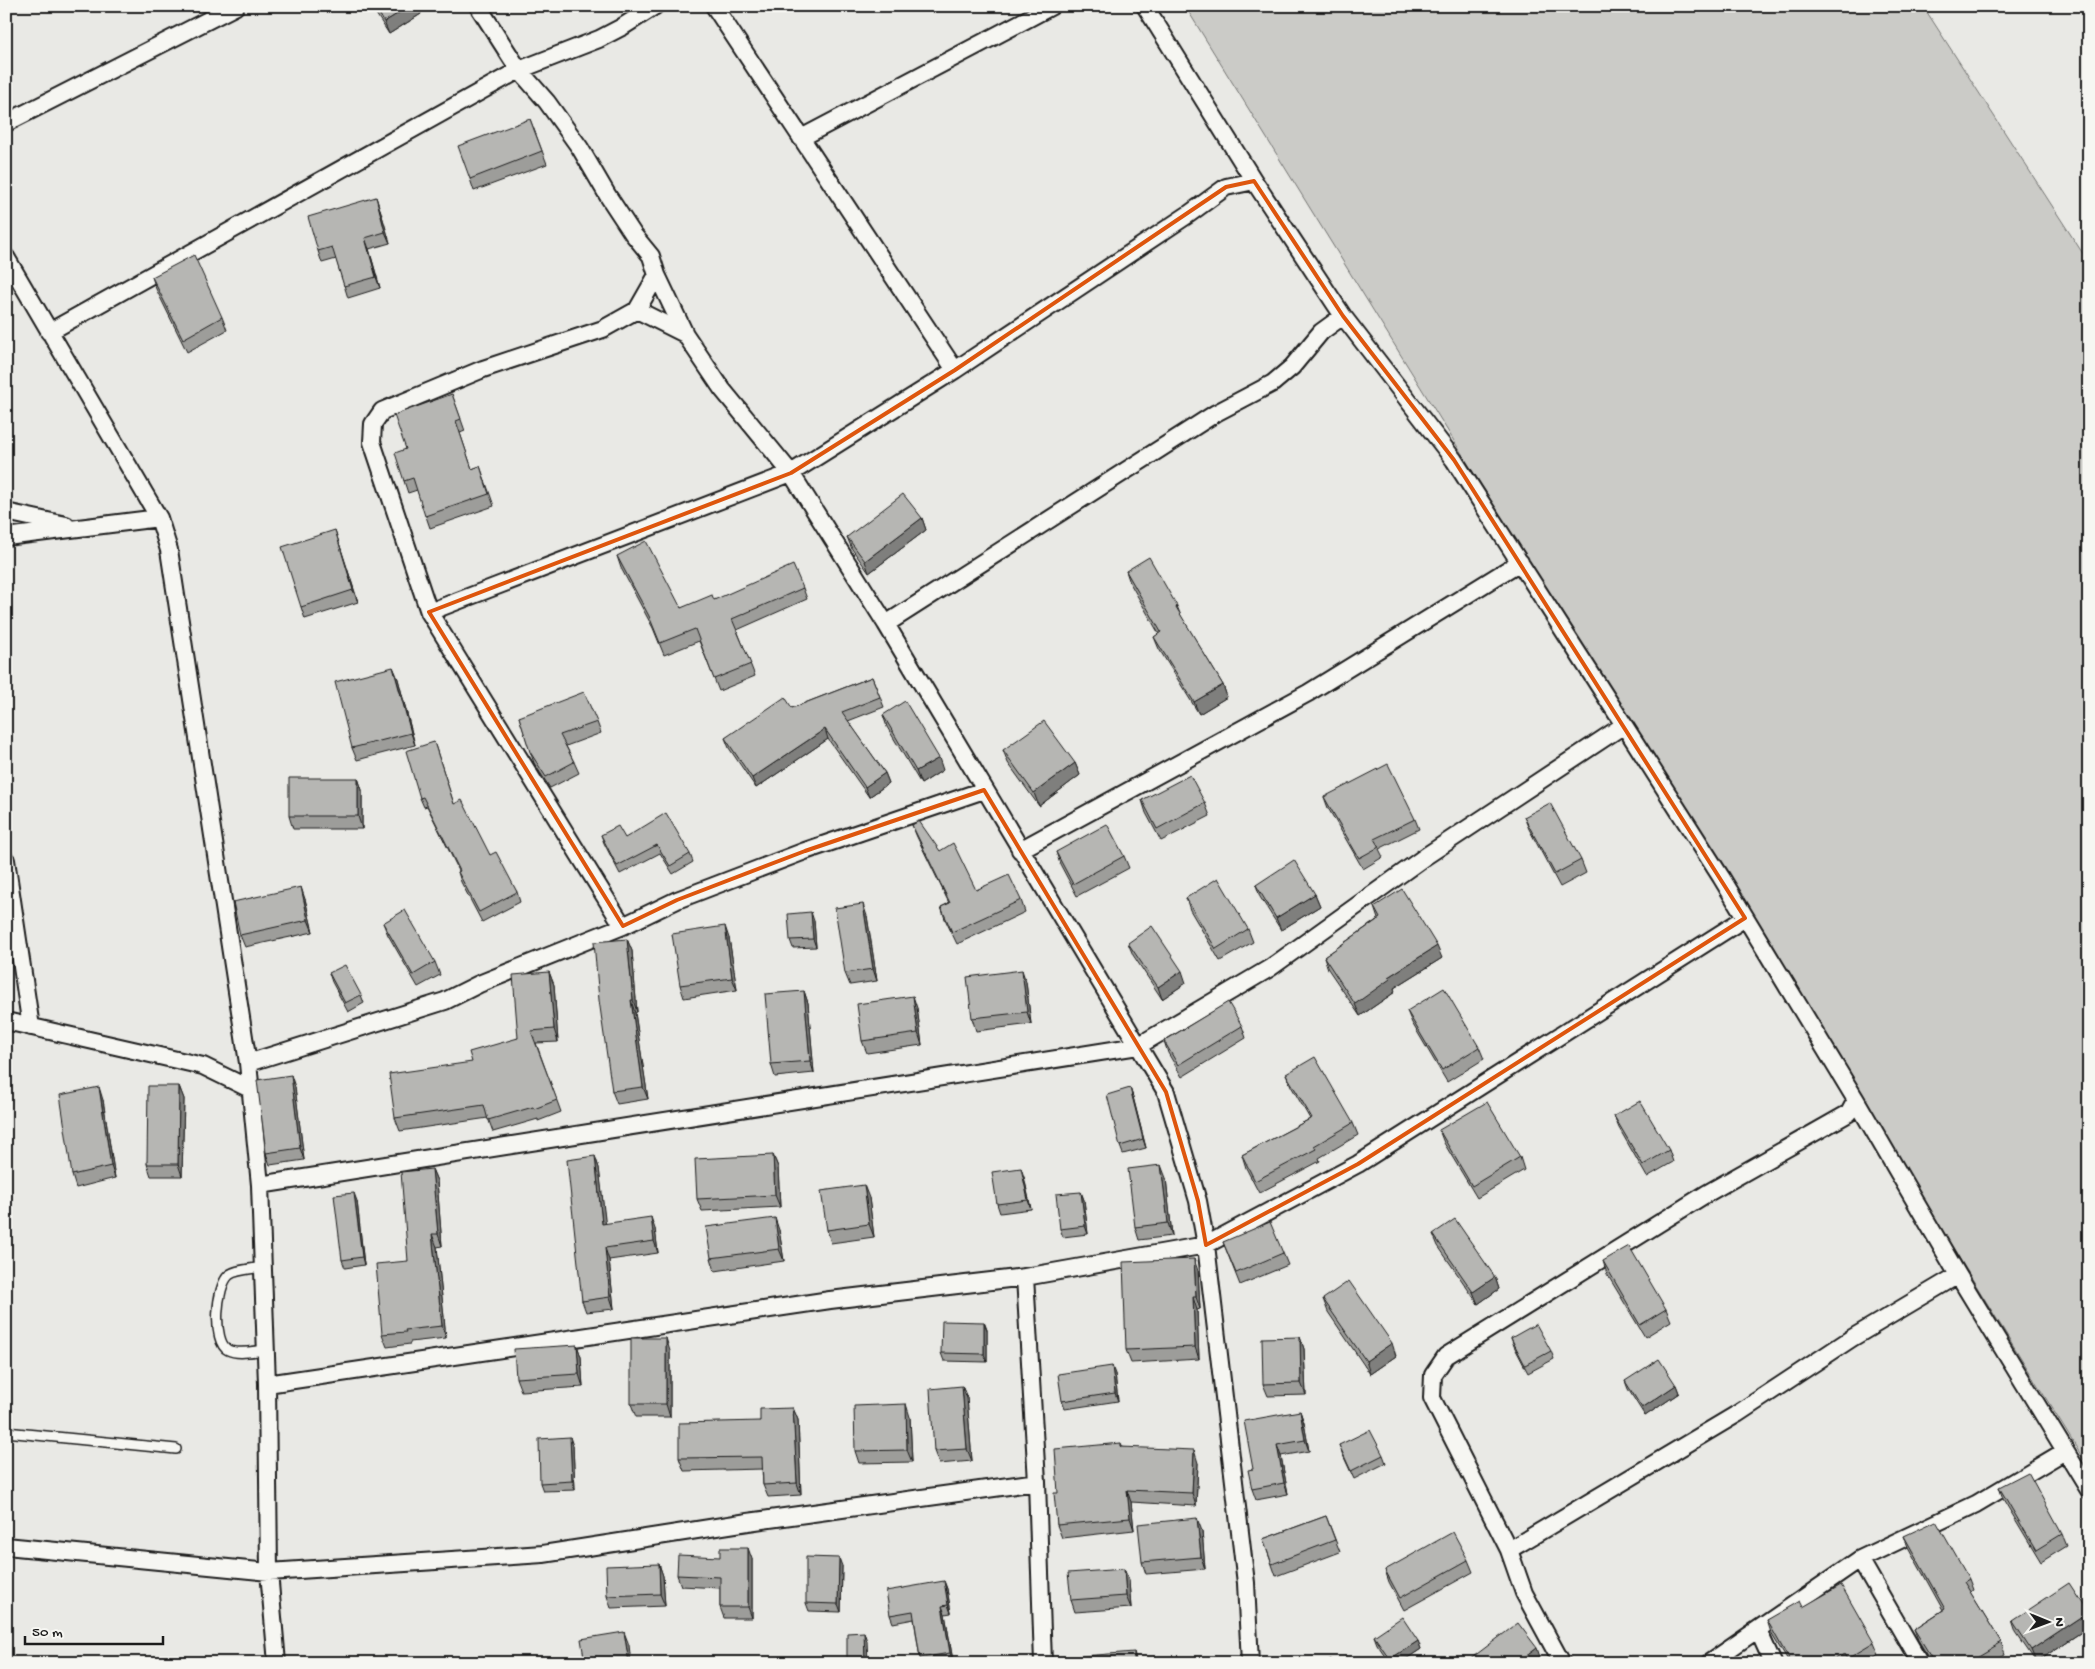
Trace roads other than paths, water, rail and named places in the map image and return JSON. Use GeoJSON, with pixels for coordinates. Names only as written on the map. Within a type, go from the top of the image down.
{"type":"FeatureCollection","features":[{"type":"Feature","properties":{"kind":"street"},"geometry":{"type":"LineString","coordinates":[[6,123],[236,6]]}},
{"type":"Feature","properties":{"kind":"street"},"geometry":{"type":"LineString","coordinates":[[478,6],[519,70],[547,102],[580,148],[613,203],[651,256],[657,275],[685,334],[722,389],[791,473],[886,624],[1166,1092],[1198,1202],[1206,1245],[1246,1583],[1250,1663]]}},
{"type":"Feature","properties":{"kind":"street"},"geometry":{"type":"LineString","coordinates":[[50,332],[519,70],[599,39],[655,6]]}},
{"type":"Feature","properties":{"kind":"street"},"geometry":{"type":"LineString","coordinates":[[714,6],[956,370]]}},
{"type":"Feature","properties":{"kind":"street"},"geometry":{"type":"LineString","coordinates":[[801,138],[1052,6]]}},
{"type":"Feature","properties":{"kind":"street"},"geometry":{"type":"LineString","coordinates":[[1145,6],[1254,181],[1343,316],[1454,460],[1624,725],[1856,1100],[1958,1275],[2089,1490]]}},
{"type":"Feature","properties":{"kind":"street"},"geometry":{"type":"LineString","coordinates":[[429,612],[791,473],[956,370],[1189,214],[1226,187],[1254,181]]}},
{"type":"Feature","properties":{"kind":"street"},"geometry":{"type":"LineString","coordinates":[[6,257],[159,518],[169,550],[248,1063],[260,1185],[267,1384],[269,1572],[277,1663]]}},
{"type":"Feature","properties":{"kind":"street"},"geometry":{"type":"LineString","coordinates":[[623,926],[429,612],[372,442],[373,424],[382,411],[483,369],[603,329],[637,310],[657,275]]}},
{"type":"Feature","properties":{"kind":"street"},"geometry":{"type":"LineString","coordinates":[[637,310],[685,334]]}},
{"type":"Feature","properties":{"kind":"street"},"geometry":{"type":"LineString","coordinates":[[886,624],[1216,413],[1273,383],[1292,367],[1321,332],[1343,316]]}},
{"type":"Feature","properties":{"kind":"street"},"geometry":{"type":"LineString","coordinates":[[6,512],[78,528]]}},
{"type":"Feature","properties":{"kind":"street"},"geometry":{"type":"LineString","coordinates":[[6,537],[159,518]]}},
{"type":"Feature","properties":{"kind":"street"},"geometry":{"type":"LineString","coordinates":[[1020,850],[1308,693],[1520,562]]}},
{"type":"Feature","properties":{"kind":"street"},"geometry":{"type":"LineString","coordinates":[[260,1185],[1138,1046],[1270,968],[1426,856],[1624,725]]}},
{"type":"Feature","properties":{"kind":"street"},"geometry":{"type":"LineString","coordinates":[[248,1063],[445,1001],[479,984],[623,926],[677,900],[805,851],[984,790]]}},
{"type":"Feature","properties":{"kind":"street"},"geometry":{"type":"LineString","coordinates":[[6,860],[31,1027]]}},
{"type":"Feature","properties":{"kind":"street"},"geometry":{"type":"LineString","coordinates":[[267,1384],[830,1300],[1025,1277],[1206,1245],[1358,1164],[1745,918]]}},
{"type":"Feature","properties":{"kind":"street"},"geometry":{"type":"LineString","coordinates":[[6,1022],[203,1066],[250,1089]]}},
{"type":"Feature","properties":{"kind":"street"},"geometry":{"type":"LineString","coordinates":[[1562,1663],[1524,1593],[1509,1550],[1432,1398],[1433,1375],[1446,1356],[1706,1194],[1849,1113],[1856,1100]]}},
{"type":"Feature","properties":{"kind":"street"},"geometry":{"type":"LineString","coordinates":[[1509,1550],[1738,1414],[1852,1338],[1958,1275]]}},
{"type":"Feature","properties":{"kind":"street"},"geometry":{"type":"LineString","coordinates":[[1025,1277],[1037,1482],[1043,1663]]}},
{"type":"Feature","properties":{"kind":"street"},"geometry":{"type":"LineString","coordinates":[[1709,1663],[1860,1559],[1976,1504],[2064,1451]]}},
{"type":"Feature","properties":{"kind":"street"},"geometry":{"type":"LineString","coordinates":[[6,1546],[269,1572],[543,1554],[748,1522],[1037,1482]]}},
{"type":"Feature","properties":{"kind":"street"},"geometry":{"type":"LineString","coordinates":[[1860,1559],[1920,1663]]}},
{"type":"Feature","properties":{"kind":"street"},"geometry":{"type":"LineString","coordinates":[[1758,1630],[1773,1663]]}},
{"type":"Feature","properties":{"kind":"lane"},"geometry":{"type":"LineString","coordinates":[[263,1267],[230,1275],[225,1281],[218,1300],[221,1344],[227,1350],[240,1352],[266,1350]]}},
{"type":"Feature","properties":{"kind":"lane"},"geometry":{"type":"LineString","coordinates":[[6,1432],[176,1449]]}}]}
